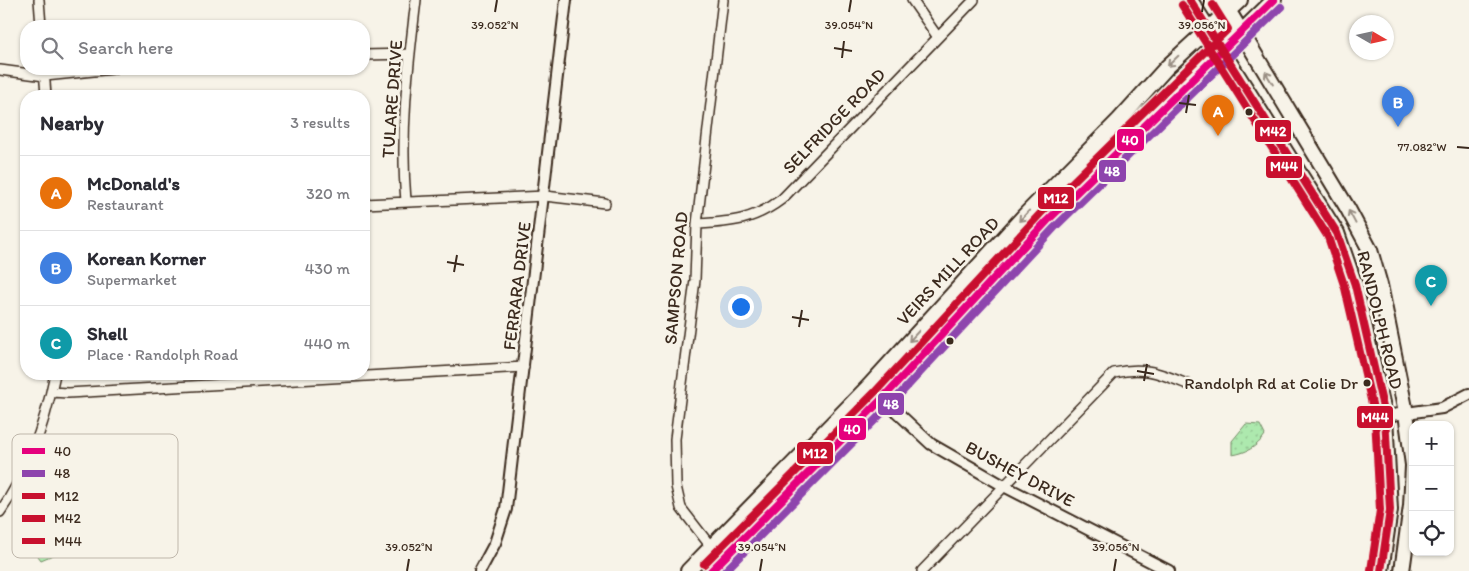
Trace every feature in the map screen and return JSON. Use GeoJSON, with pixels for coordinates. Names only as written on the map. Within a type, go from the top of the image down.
{"type":"FeatureCollection","features":[{"type":"Feature","properties":{"kind":"main road","name":"RANDOLPH ROAD"},"geometry":{"type":"LineString","coordinates":[[1190,0],[1337,233],[1355,285],[1385,416],[1390,510],[1381,571]]}},
{"type":"Feature","properties":{"kind":"main road","name":"VEIRS MILL ROAD"},"geometry":{"type":"LineString","coordinates":[[688,571],[869,386],[1063,175],[1119,120],[1167,67],[1208,27],[1225,5],[1240,0]]}},
{"type":"Feature","properties":{"kind":"main road"},"geometry":{"type":"LineString","coordinates":[[711,571],[882,399],[1047,220],[1274,0]]}},
{"type":"Feature","properties":{"kind":"main road","name":"RANDOLPH ROAD"},"geometry":{"type":"LineString","coordinates":[[1225,5],[1348,209],[1370,250],[1380,284],[1409,435]]}},
{"type":"Feature","properties":{"kind":"main road","name":"RANDOLPH ROAD"},"geometry":{"type":"LineString","coordinates":[[1402,571],[1411,506],[1413,466]]}},
{"type":"Feature","properties":{"kind":"street"},"geometry":{"type":"LineString","coordinates":[[39,0],[41,20]]}},
{"type":"Feature","properties":{"kind":"street","name":"TULARE DRIVE"},"geometry":{"type":"LineString","coordinates":[[406,201],[402,158],[416,0]]}},
{"type":"Feature","properties":{"kind":"street","name":"FERRARA DRIVE"},"geometry":{"type":"LineString","coordinates":[[480,571],[495,543],[506,509],[545,196],[566,0]]}},
{"type":"Feature","properties":{"kind":"street","name":"SAMPSON ROAD"},"geometry":{"type":"LineString","coordinates":[[712,548],[681,508],[676,486],[675,439],[694,280],[697,224],[723,0]]}},
{"type":"Feature","properties":{"kind":"street"},"geometry":{"type":"LineString","coordinates":[[912,0],[937,36]]}},
{"type":"Feature","properties":{"kind":"street","name":"SELFRIDGE ROAD"},"geometry":{"type":"LineString","coordinates":[[697,224],[737,222],[766,212],[782,199],[937,36],[974,0]]}},
{"type":"Feature","properties":{"kind":"street"},"geometry":{"type":"LineString","coordinates":[[370,55],[410,54]]}},
{"type":"Feature","properties":{"kind":"street"},"geometry":{"type":"LineString","coordinates":[[0,70],[20,71]]}},
{"type":"Feature","properties":{"kind":"street"},"geometry":{"type":"LineString","coordinates":[[45,75],[46,90]]}},
{"type":"Feature","properties":{"kind":"street"},"geometry":{"type":"LineString","coordinates":[[370,204],[545,196],[604,203]]}},
{"type":"Feature","properties":{"kind":"street"},"geometry":{"type":"LineString","coordinates":[[370,376],[524,367]]}},
{"type":"Feature","properties":{"kind":"street"},"geometry":{"type":"LineString","coordinates":[[922,571],[1114,373],[1132,369],[1152,370],[1187,384]]}},
{"type":"Feature","properties":{"kind":"street"},"geometry":{"type":"LineString","coordinates":[[39,434],[54,380]]}},
{"type":"Feature","properties":{"kind":"street"},"geometry":{"type":"LineString","coordinates":[[51,392],[68,393],[296,380]]}},
{"type":"Feature","properties":{"kind":"street","name":"BUSHEY DRIVE"},"geometry":{"type":"LineString","coordinates":[[869,386],[931,444],[1004,486],[1169,571]]}},
{"type":"Feature","properties":{"kind":"street"},"geometry":{"type":"LineString","coordinates":[[1385,416],[1442,408],[1469,394]]}},
{"type":"Feature","properties":{"kind":"street"},"geometry":{"type":"LineString","coordinates":[[0,512],[12,490]]}},
{"type":"Feature","properties":{"kind":"green space"},"geometry":{"type":"Polygon","coordinates":[[[1246,424],[1260,425],[1265,435],[1251,449],[1232,455],[1232,441],[1246,424]]]}},
{"type":"Feature","properties":{"kind":"transit line","name":"M42"},"geometry":{"type":"LineString","coordinates":[[1190,0],[1337,233],[1355,285],[1385,416],[1390,510],[1381,571]]}},
{"type":"Feature","properties":{"kind":"transit line","name":"40"},"geometry":{"type":"LineString","coordinates":[[711,571],[882,399],[1047,221],[1274,0]]}},
{"type":"Feature","properties":{"kind":"transit line","name":"M44"},"geometry":{"type":"LineString","coordinates":[[1182,5],[1328,237],[1345,288],[1375,417],[1380,510],[1371,570]]}},
{"type":"Feature","properties":{"kind":"transit line","name":"M12"},"geometry":{"type":"LineString","coordinates":[[704,564],[875,392],[1040,214],[1228,29],[1213,5]]}},
{"type":"Feature","properties":{"kind":"transit line","name":"48"},"geometry":{"type":"LineString","coordinates":[[725,571],[889,406],[1054,228],[1281,7]]}},
{"type":"Feature","properties":{"kind":"place","name":"Korean Korner"},"geometry":{"type":"Point","coordinates":[1398,127]}},
{"type":"Feature","properties":{"kind":"place","name":"McDonald's"},"geometry":{"type":"Point","coordinates":[1218,136]}},
{"type":"Feature","properties":{"kind":"place","name":"Shell"},"geometry":{"type":"Point","coordinates":[1431,306]}},
{"type":"Feature","properties":{"kind":"place","name":"Randolph Rd at Colie Dr"},"geometry":{"type":"Point","coordinates":[1367,383]}}]}
